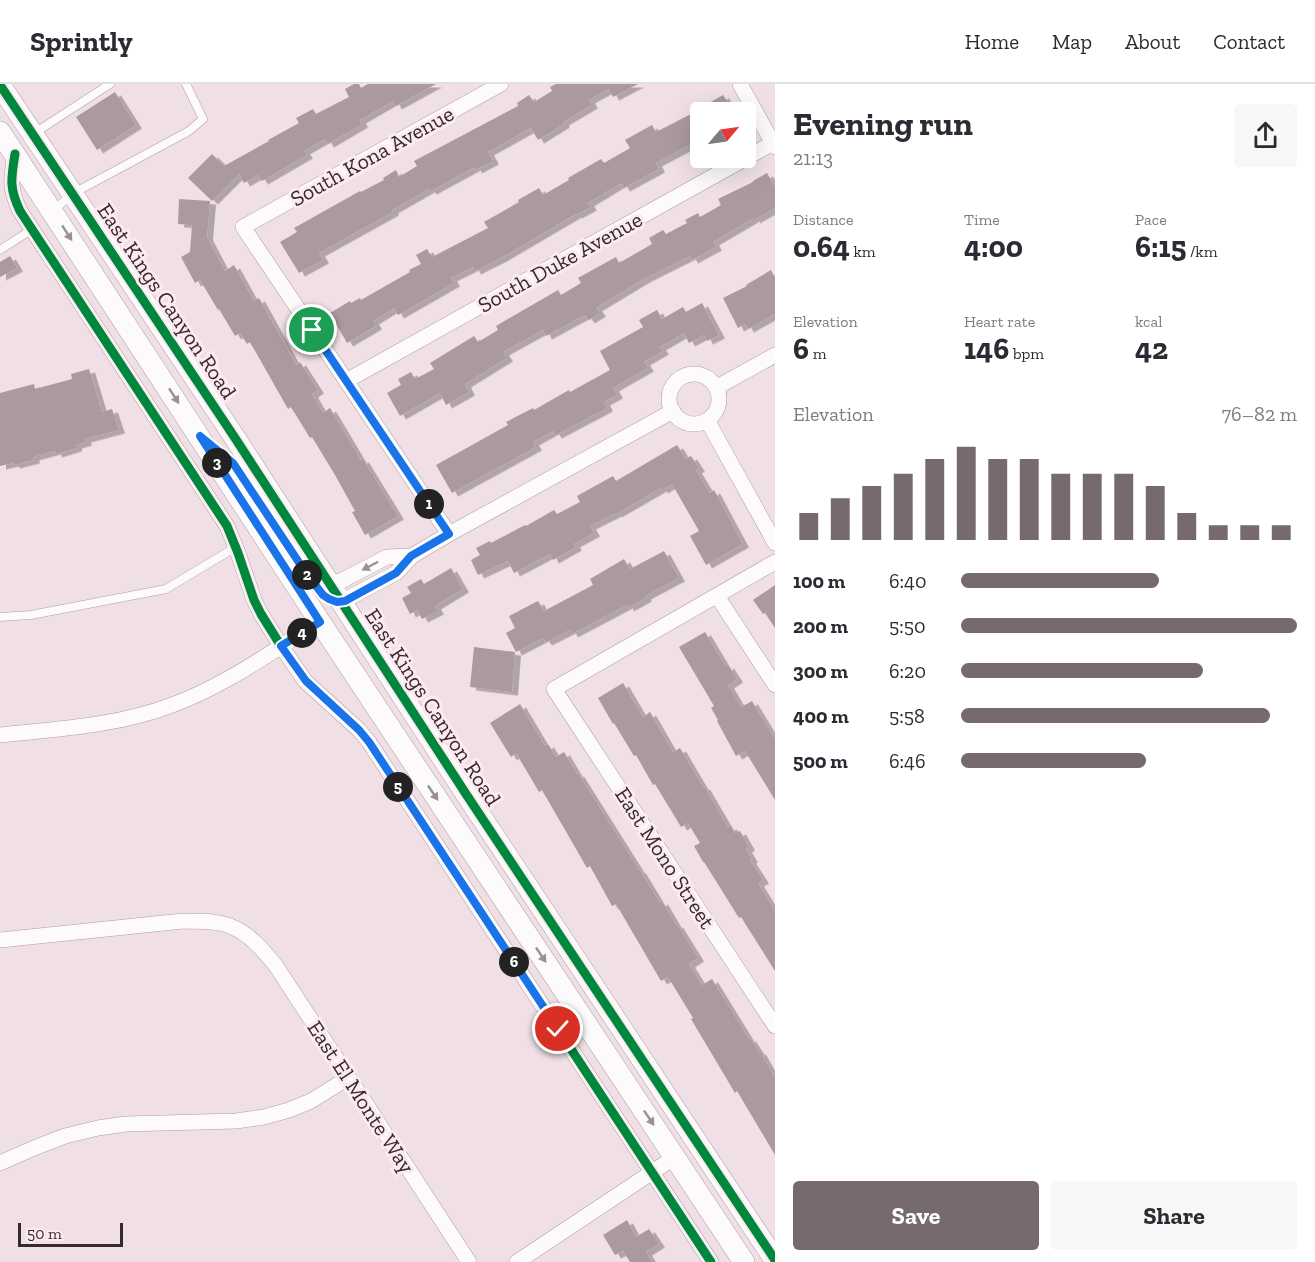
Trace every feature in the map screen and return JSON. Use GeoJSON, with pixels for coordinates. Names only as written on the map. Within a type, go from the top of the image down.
{"type":"FeatureCollection","features":[{"type":"Feature","properties":{"kind":"main road","name":"East Kings Canyon Road"},"geometry":{"type":"LineString","coordinates":[[0,85],[775,1260]]}},
{"type":"Feature","properties":{"kind":"main road","name":"East Kings Canyon Road"},"geometry":{"type":"LineString","coordinates":[[0,132],[320,622],[744,1262]]}},
{"type":"Feature","properties":{"kind":"main road"},"geometry":{"type":"LineString","coordinates":[[200,436],[233,463],[316,587],[329,599],[341,602]]}},
{"type":"Feature","properties":{"kind":"main road"},"geometry":{"type":"LineString","coordinates":[[320,622],[329,620],[336,622],[342,628],[435,768],[466,794]]}},
{"type":"Feature","properties":{"kind":"street","name":"South Kona Avenue"},"geometry":{"type":"LineString","coordinates":[[346,381],[243,227],[501,84]]}},
{"type":"Feature","properties":{"kind":"street"},"geometry":{"type":"LineString","coordinates":[[740,84],[774,145]]}},
{"type":"Feature","properties":{"kind":"street","name":"South Duke Avenue"},"geometry":{"type":"LineString","coordinates":[[346,381],[774,145]]}},
{"type":"Feature","properties":{"kind":"street"},"geometry":{"type":"LineString","coordinates":[[15,154],[11,180],[12,196],[20,211],[227,526],[254,600],[281,646],[306,681],[369,742],[711,1262]]}},
{"type":"Feature","properties":{"kind":"street"},"geometry":{"type":"LineString","coordinates":[[717,387],[775,355]]}},
{"type":"Feature","properties":{"kind":"street"},"geometry":{"type":"LineString","coordinates":[[688,375],[704,376],[717,387],[719,402],[717,411],[707,420],[694,424],[686,423],[678,418],[669,402],[674,385],[688,375]]}},
{"type":"Feature","properties":{"kind":"street"},"geometry":{"type":"LineString","coordinates":[[346,381],[449,534]]}},
{"type":"Feature","properties":{"kind":"street"},"geometry":{"type":"LineString","coordinates":[[341,602],[396,573],[411,556],[449,534],[673,411]]}},
{"type":"Feature","properties":{"kind":"street"},"geometry":{"type":"LineString","coordinates":[[707,420],[775,543]]}},
{"type":"Feature","properties":{"kind":"street"},"geometry":{"type":"LineString","coordinates":[[329,583],[341,582],[387,557],[411,556]]}},
{"type":"Feature","properties":{"kind":"street"},"geometry":{"type":"LineString","coordinates":[[775,562],[717,596],[775,685]]}},
{"type":"Feature","properties":{"kind":"street","name":"East Mono Street"},"geometry":{"type":"LineString","coordinates":[[717,596],[554,689],[775,1026]]}},
{"type":"Feature","properties":{"kind":"street"},"geometry":{"type":"LineString","coordinates":[[0,735],[99,724],[138,716],[172,705],[203,692],[320,622]]}},
{"type":"Feature","properties":{"kind":"street","name":"East El Monte Way"},"geometry":{"type":"LineString","coordinates":[[0,940],[183,921],[210,922],[230,926],[248,936],[276,966],[469,1262]]}},
{"type":"Feature","properties":{"kind":"street"},"geometry":{"type":"LineString","coordinates":[[0,1163],[34,1148],[98,1128],[126,1124],[264,1118],[311,1101],[348,1078]]}},
{"type":"Feature","properties":{"kind":"street"},"geometry":{"type":"LineString","coordinates":[[517,1262],[675,1157]]}},
{"type":"Feature","properties":{"kind":"lane"},"geometry":{"type":"LineString","coordinates":[[52,212],[72,194],[189,131],[203,119],[186,84]]}},
{"type":"Feature","properties":{"kind":"lane"},"geometry":{"type":"LineString","coordinates":[[33,134],[105,85]]}},
{"type":"Feature","properties":{"kind":"lane"},"geometry":{"type":"LineString","coordinates":[[0,250],[32,230]]}},
{"type":"Feature","properties":{"kind":"lane"},"geometry":{"type":"LineString","coordinates":[[0,617],[32,615],[166,590],[236,547]]}},
{"type":"Feature","properties":{"kind":"building"},"geometry":{"type":"Polygon","coordinates":[[[359,84],[361,88],[368,84],[436,84],[396,106],[393,101],[360,120],[362,124],[328,144],[325,139],[304,151],[307,155],[262,181],[258,175],[244,183],[239,174],[212,201],[188,178],[212,154],[224,166],[299,123],[296,118],[313,109],[316,114],[349,97],[345,89],[359,84]]]}},
{"type":"Feature","properties":{"kind":"building"},"geometry":{"type":"Polygon","coordinates":[[[556,84],[638,84],[613,97],[609,89],[589,100],[592,105],[538,140],[531,128],[488,152],[493,161],[476,170],[475,167],[431,191],[429,189],[392,210],[393,212],[319,253],[323,260],[299,273],[280,242],[297,232],[294,228],[384,180],[383,178],[396,170],[399,177],[417,166],[414,161],[518,106],[517,103],[529,95],[534,102],[552,91],[550,87],[556,84]]]}},
{"type":"Feature","properties":{"kind":"building"},"geometry":{"type":"Polygon","coordinates":[[[115,92],[136,125],[97,150],[76,117],[115,92]]]}},
{"type":"Feature","properties":{"kind":"building"},"geometry":{"type":"Polygon","coordinates":[[[723,95],[728,102],[711,102],[723,95]]]}},
{"type":"Feature","properties":{"kind":"building"},"geometry":{"type":"Polygon","coordinates":[[[690,115],[690,145],[656,163],[659,169],[624,188],[621,183],[588,203],[591,207],[501,258],[475,271],[473,267],[451,278],[454,283],[398,315],[394,308],[373,321],[376,326],[347,343],[330,313],[350,301],[351,303],[360,298],[361,300],[410,272],[409,270],[421,264],[416,255],[427,249],[432,257],[488,228],[484,222],[539,188],[543,195],[601,159],[604,163],[630,148],[625,140],[652,125],[656,132],[690,115]]]}},
{"type":"Feature","properties":{"kind":"building"},"geometry":{"type":"Polygon","coordinates":[[[767,173],[775,187],[775,208],[713,242],[716,247],[692,260],[690,256],[644,279],[596,308],[600,313],[589,320],[585,315],[546,336],[543,330],[503,352],[507,358],[465,384],[469,392],[446,405],[440,393],[400,416],[387,393],[401,385],[398,379],[411,372],[415,379],[434,369],[430,363],[474,336],[478,342],[498,330],[496,326],[558,290],[561,295],[581,283],[578,278],[616,257],[619,263],[652,244],[649,238],[663,230],[666,234],[687,223],[685,220],[698,213],[700,217],[721,205],[718,199],[767,173]]]}},
{"type":"Feature","properties":{"kind":"building"},"geometry":{"type":"Polygon","coordinates":[[[179,199],[210,201],[207,237],[225,271],[234,265],[254,301],[259,298],[296,365],[300,362],[318,390],[312,394],[323,413],[330,408],[398,516],[365,535],[335,475],[291,407],[288,409],[250,342],[247,344],[240,333],[235,336],[200,280],[195,283],[181,257],[190,252],[192,225],[178,224],[179,199]]]}},
{"type":"Feature","properties":{"kind":"building"},"geometry":{"type":"Polygon","coordinates":[[[10,256],[17,268],[0,277],[0,262],[10,256]]]}},
{"type":"Feature","properties":{"kind":"building"},"geometry":{"type":"Polygon","coordinates":[[[771,270],[775,278],[775,314],[748,329],[745,324],[738,328],[723,298],[771,270]]]}},
{"type":"Feature","properties":{"kind":"building"},"geometry":{"type":"Polygon","coordinates":[[[702,303],[719,335],[707,341],[704,335],[689,343],[684,333],[660,347],[663,351],[644,362],[648,368],[613,388],[617,395],[604,402],[607,408],[556,435],[553,431],[533,442],[536,447],[452,493],[436,465],[508,425],[506,422],[610,370],[600,351],[643,327],[639,320],[657,310],[662,319],[683,307],[686,312],[702,303]]]}},
{"type":"Feature","properties":{"kind":"building"},"geometry":{"type":"Polygon","coordinates":[[[89,369],[102,412],[112,409],[119,430],[85,439],[86,442],[76,445],[76,448],[33,457],[34,460],[14,465],[13,463],[0,466],[0,393],[34,384],[35,389],[72,379],[71,374],[89,369]]]}},
{"type":"Feature","properties":{"kind":"building"},"geometry":{"type":"Polygon","coordinates":[[[677,445],[686,459],[691,456],[699,468],[696,470],[710,493],[714,490],[743,544],[706,565],[690,536],[699,531],[672,484],[590,526],[594,533],[574,544],[576,547],[553,560],[550,554],[514,573],[508,561],[478,575],[471,560],[480,555],[476,548],[526,526],[554,510],[557,514],[580,502],[577,496],[613,476],[616,481],[677,445]]]}},
{"type":"Feature","properties":{"kind":"building"},"geometry":{"type":"Polygon","coordinates":[[[664,551],[679,578],[628,608],[627,605],[572,634],[570,630],[546,642],[543,638],[516,652],[506,633],[515,628],[509,616],[538,601],[544,611],[593,585],[590,579],[624,559],[630,569],[664,551]]]}},
{"type":"Feature","properties":{"kind":"building"},"geometry":{"type":"Polygon","coordinates":[[[451,568],[463,589],[435,606],[438,611],[422,619],[417,610],[410,614],[402,598],[411,593],[407,587],[421,579],[424,584],[451,568]]]}},
{"type":"Feature","properties":{"kind":"building"},"geometry":{"type":"Polygon","coordinates":[[[775,585],[775,628],[753,600],[775,585]]]}},
{"type":"Feature","properties":{"kind":"building"},"geometry":{"type":"Polygon","coordinates":[[[705,632],[726,667],[728,665],[737,679],[728,685],[741,707],[752,701],[775,739],[775,800],[745,751],[736,756],[711,708],[714,706],[679,647],[705,632]]]}},
{"type":"Feature","properties":{"kind":"building"},"geometry":{"type":"Polygon","coordinates":[[[474,647],[515,652],[512,692],[470,687],[474,647]]]}},
{"type":"Feature","properties":{"kind":"building"},"geometry":{"type":"Polygon","coordinates":[[[623,683],[643,717],[650,712],[673,752],[680,748],[728,827],[731,826],[735,833],[740,831],[749,847],[746,849],[752,859],[750,860],[763,880],[758,883],[775,911],[775,971],[703,862],[694,846],[700,843],[688,823],[681,827],[598,698],[623,683]]]}},
{"type":"Feature","properties":{"kind":"building"},"geometry":{"type":"Polygon","coordinates":[[[520,704],[545,746],[548,744],[556,757],[564,752],[660,903],[662,901],[677,924],[698,958],[689,964],[702,985],[712,979],[749,1039],[760,1051],[775,1078],[775,1155],[737,1091],[735,1093],[668,977],[661,981],[616,904],[612,906],[590,866],[587,868],[542,790],[539,792],[516,753],[511,757],[490,723],[520,704]]]}},
{"type":"Feature","properties":{"kind":"building"},"geometry":{"type":"Polygon","coordinates":[[[627,1220],[636,1237],[649,1229],[659,1244],[646,1252],[652,1262],[630,1262],[623,1251],[615,1255],[603,1235],[627,1220]]]}},
{"type":"Feature","properties":{"kind":"cycle path"},"geometry":{"type":"LineString","coordinates":[[0,85],[235,438],[466,794],[775,1260]]}},
{"type":"Feature","properties":{"kind":"cycle path"},"geometry":{"type":"LineString","coordinates":[[15,154],[12,183],[20,211],[227,526],[254,600],[281,646],[305,681],[369,742],[711,1262]]}},
{"type":"Feature","properties":{"kind":"route"},"geometry":{"type":"LineString","coordinates":[[312,330],[449,534],[411,556],[396,573],[345,601],[337,602],[329,599],[323,595],[306,573],[233,463],[200,436],[320,622],[281,646],[306,681],[369,742],[558,1029]]}}]}
